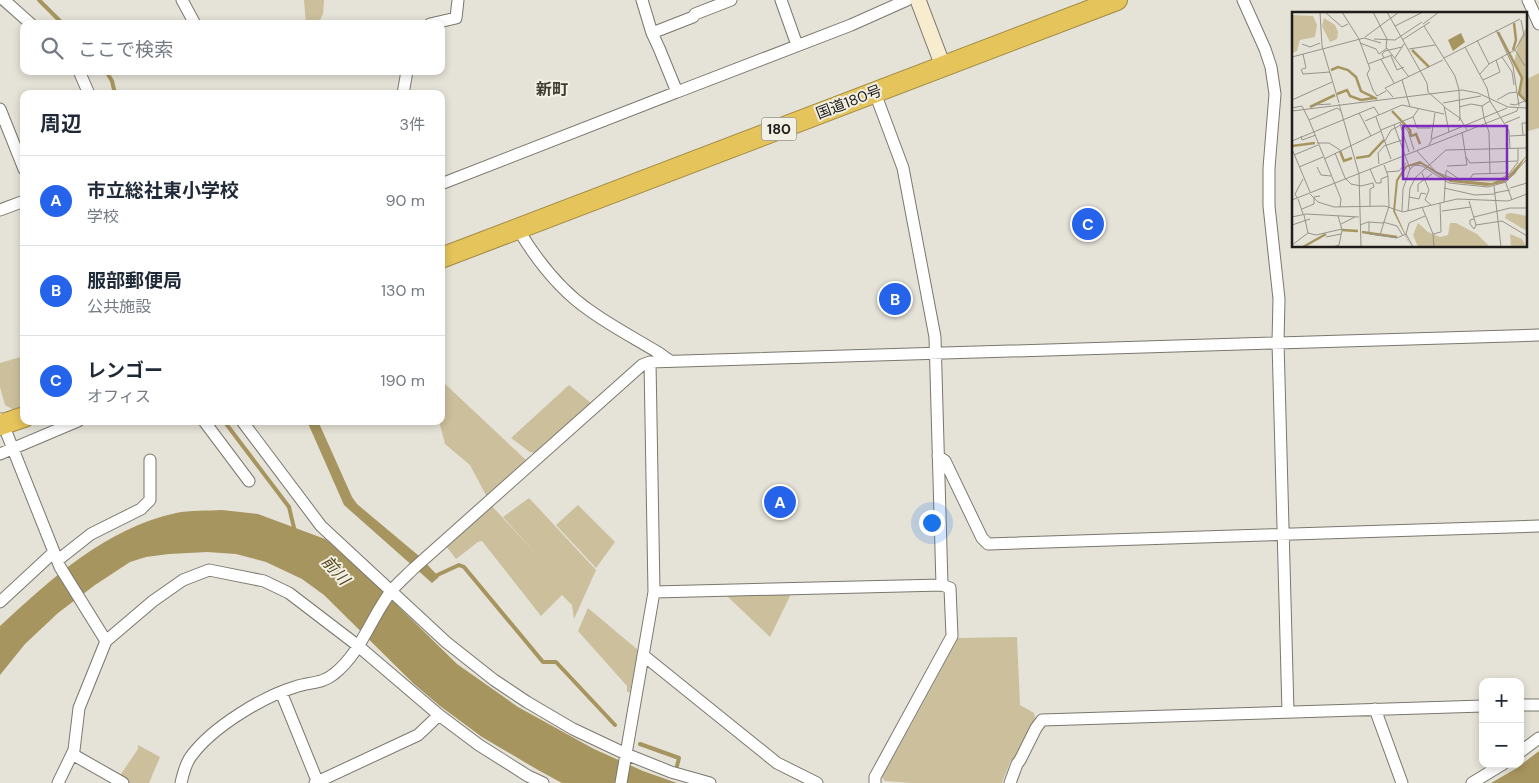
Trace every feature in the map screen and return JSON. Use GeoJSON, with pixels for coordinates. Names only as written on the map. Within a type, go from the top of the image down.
{"type":"FeatureCollection","features":[{"type":"Feature","properties":{"kind":"highway","name":"国道180号"},"geometry":{"type":"LineString","coordinates":[[445,256],[1117,0]]}},
{"type":"Feature","properties":{"kind":"highway"},"geometry":{"type":"LineString","coordinates":[[1,422],[20,418]]}},
{"type":"Feature","properties":{"kind":"street"},"geometry":{"type":"LineString","coordinates":[[4,0],[26,20]]}},
{"type":"Feature","properties":{"kind":"street"},"geometry":{"type":"LineString","coordinates":[[182,0],[193,20]]}},
{"type":"Feature","properties":{"kind":"street"},"geometry":{"type":"LineString","coordinates":[[445,21],[456,18],[458,0]]}},
{"type":"Feature","properties":{"kind":"street"},"geometry":{"type":"LineString","coordinates":[[642,0],[652,33],[660,48],[676,92]]}},
{"type":"Feature","properties":{"kind":"street"},"geometry":{"type":"LineString","coordinates":[[652,33],[731,0]]}},
{"type":"Feature","properties":{"kind":"street"},"geometry":{"type":"LineString","coordinates":[[781,0],[797,45]]}},
{"type":"Feature","properties":{"kind":"street"},"geometry":{"type":"LineString","coordinates":[[445,182],[851,25],[907,0]]}},
{"type":"Feature","properties":{"kind":"street"},"geometry":{"type":"LineString","coordinates":[[918,0],[943,66]]}},
{"type":"Feature","properties":{"kind":"street"},"geometry":{"type":"LineString","coordinates":[[1243,0],[1265,49],[1271,67],[1275,94],[1269,168],[1269,206],[1279,299],[1278,342],[1288,712]]}},
{"type":"Feature","properties":{"kind":"street"},"geometry":{"type":"LineString","coordinates":[[1528,0],[1539,24]]}},
{"type":"Feature","properties":{"kind":"street"},"geometry":{"type":"LineString","coordinates":[[81,75],[87,90]]}},
{"type":"Feature","properties":{"kind":"street"},"geometry":{"type":"LineString","coordinates":[[404,90],[406,75]]}},
{"type":"Feature","properties":{"kind":"street"},"geometry":{"type":"LineString","coordinates":[[875,93],[903,168],[935,337],[942,585]]}},
{"type":"Feature","properties":{"kind":"street"},"geometry":{"type":"LineString","coordinates":[[0,109],[20,159]]}},
{"type":"Feature","properties":{"kind":"street"},"geometry":{"type":"LineString","coordinates":[[0,210],[20,202]]}},
{"type":"Feature","properties":{"kind":"street"},"geometry":{"type":"LineString","coordinates":[[518,229],[530,250],[564,289],[589,310],[670,361]]}},
{"type":"Feature","properties":{"kind":"street"},"geometry":{"type":"LineString","coordinates":[[181,783],[190,756],[222,726],[280,692],[297,686],[322,682],[346,665],[391,592],[413,569],[642,365],[650,362],[1539,335]]}},
{"type":"Feature","properties":{"kind":"street"},"geometry":{"type":"LineString","coordinates":[[621,783],[654,592],[650,362]]}},
{"type":"Feature","properties":{"kind":"street"},"geometry":{"type":"LineString","coordinates":[[1,422],[57,560],[80,601],[106,640]]}},
{"type":"Feature","properties":{"kind":"street"},"geometry":{"type":"LineString","coordinates":[[0,454],[68,425]]}},
{"type":"Feature","properties":{"kind":"street"},"geometry":{"type":"LineString","coordinates":[[207,425],[249,481]]}},
{"type":"Feature","properties":{"kind":"street"},"geometry":{"type":"LineString","coordinates":[[245,425],[321,526],[446,642],[494,680],[573,729],[625,756],[710,783]]}},
{"type":"Feature","properties":{"kind":"street"},"geometry":{"type":"LineString","coordinates":[[938,456],[945,461],[982,538],[988,544],[1539,526]]}},
{"type":"Feature","properties":{"kind":"street"},"geometry":{"type":"LineString","coordinates":[[0,602],[92,534],[141,509],[150,500],[150,460]]}},
{"type":"Feature","properties":{"kind":"street"},"geometry":{"type":"LineString","coordinates":[[58,783],[74,750],[78,708],[106,640],[153,601],[183,580],[209,570],[264,581],[289,593],[359,642],[439,716],[528,776],[543,783]]}},
{"type":"Feature","properties":{"kind":"street"},"geometry":{"type":"LineString","coordinates":[[654,592],[942,585],[950,588],[952,636],[875,777],[875,783]]}},
{"type":"Feature","properties":{"kind":"street"},"geometry":{"type":"LineString","coordinates":[[643,655],[777,764],[817,783]]}},
{"type":"Feature","properties":{"kind":"street"},"geometry":{"type":"LineString","coordinates":[[280,692],[317,782],[418,735],[439,716]]}},
{"type":"Feature","properties":{"kind":"street"},"geometry":{"type":"LineString","coordinates":[[1524,705],[1539,705]]}},
{"type":"Feature","properties":{"kind":"street"},"geometry":{"type":"LineString","coordinates":[[1010,783],[1017,764],[1042,720],[1479,706]]}},
{"type":"Feature","properties":{"kind":"street"},"geometry":{"type":"LineString","coordinates":[[1375,709],[1402,783]]}},
{"type":"Feature","properties":{"kind":"street"},"geometry":{"type":"LineString","coordinates":[[1524,749],[1539,738]]}},
{"type":"Feature","properties":{"kind":"street"},"geometry":{"type":"LineString","coordinates":[[72,754],[123,783]]}},
{"type":"Feature","properties":{"kind":"street"},"geometry":{"type":"LineString","coordinates":[[1472,783],[1494,777]]}},
{"type":"Feature","properties":{"kind":"shaded area"},"geometry":{"type":"Polygon","coordinates":[[[304,0],[324,0],[323,14],[320,20],[306,20],[304,0]]]}},
{"type":"Feature","properties":{"kind":"shaded area"},"geometry":{"type":"Polygon","coordinates":[[[1539,73],[1539,128],[1526,132],[1526,80],[1539,73]]]}},
{"type":"Feature","properties":{"kind":"shaded area"},"geometry":{"type":"Polygon","coordinates":[[[20,357],[20,408],[14,410],[5,405],[0,387],[0,363],[20,357]]]}},
{"type":"Feature","properties":{"kind":"shaded area"},"geometry":{"type":"Polygon","coordinates":[[[445,384],[527,461],[487,497],[470,465],[445,444],[440,425],[445,425],[445,384]]]}},
{"type":"Feature","properties":{"kind":"shaded area"},"geometry":{"type":"Polygon","coordinates":[[[569,385],[591,403],[535,453],[530,452],[511,438],[569,385]]]}},
{"type":"Feature","properties":{"kind":"shaded area"},"geometry":{"type":"Polygon","coordinates":[[[529,498],[596,570],[574,619],[572,605],[562,595],[541,616],[482,541],[456,559],[446,546],[491,505],[537,555],[503,517],[529,498]]]}},
{"type":"Feature","properties":{"kind":"shaded area"},"geometry":{"type":"Polygon","coordinates":[[[578,505],[615,542],[596,568],[556,525],[578,505]]]}},
{"type":"Feature","properties":{"kind":"shaded area"},"geometry":{"type":"Polygon","coordinates":[[[791,594],[770,637],[726,595],[791,594]]]}},
{"type":"Feature","properties":{"kind":"shaded area"},"geometry":{"type":"Polygon","coordinates":[[[588,608],[638,650],[630,692],[627,692],[627,686],[578,631],[588,608]]]}},
{"type":"Feature","properties":{"kind":"shaded area"},"geometry":{"type":"Polygon","coordinates":[[[1017,637],[1020,705],[1034,713],[1035,718],[1016,759],[1011,760],[1002,783],[912,783],[885,781],[882,777],[958,638],[1017,637]]]}},
{"type":"Feature","properties":{"kind":"shaded area"},"geometry":{"type":"Polygon","coordinates":[[[138,745],[160,757],[149,783],[129,783],[119,777],[138,749],[138,745]]]}},
{"type":"Feature","properties":{"kind":"water"},"geometry":{"type":"Polygon","coordinates":[[[309,425],[320,425],[352,497],[357,504],[419,556],[439,577],[432,583],[344,505],[309,425]]]}},
{"type":"Feature","properties":{"kind":"water","name":"前川"},"geometry":{"type":"Polygon","coordinates":[[[222,510],[258,514],[325,539],[349,558],[457,664],[518,707],[594,749],[643,771],[677,783],[562,783],[482,737],[440,706],[414,684],[324,595],[302,579],[266,562],[236,554],[207,552],[169,554],[146,557],[130,562],[58,613],[25,644],[0,675],[0,626],[81,557],[126,530],[150,520],[181,512],[222,510]]]}},
{"type":"Feature","properties":{"kind":"water"},"geometry":{"type":"Polygon","coordinates":[[[1539,751],[1539,783],[1491,783],[1517,768],[1524,768],[1524,763],[1539,751]]]}},
{"type":"Feature","properties":{"kind":"waterway"},"geometry":{"type":"LineString","coordinates":[[39,0],[59,20]]}},
{"type":"Feature","properties":{"kind":"waterway"},"geometry":{"type":"LineString","coordinates":[[108,75],[114,90]]}},
{"type":"Feature","properties":{"kind":"waterway"},"geometry":{"type":"LineString","coordinates":[[227,425],[289,507],[295,532]]}},
{"type":"Feature","properties":{"kind":"waterway"},"geometry":{"type":"LineString","coordinates":[[433,577],[459,565],[464,567],[543,662],[556,662],[615,725]]}},
{"type":"Feature","properties":{"kind":"waterway"},"geometry":{"type":"LineString","coordinates":[[640,744],[679,758],[677,766]]}},
{"type":"Feature","properties":{"kind":"place","name":"レンゴー"},"geometry":{"type":"Point","coordinates":[1088,224]}},
{"type":"Feature","properties":{"kind":"place","name":"服部郵便局"},"geometry":{"type":"Point","coordinates":[895,299]}},
{"type":"Feature","properties":{"kind":"place","name":"市立総社東小学校"},"geometry":{"type":"Point","coordinates":[780,502]}},
{"type":"Feature","properties":{"kind":"district","name":"新町"},"geometry":{"type":"Point","coordinates":[552,89]}}]}
